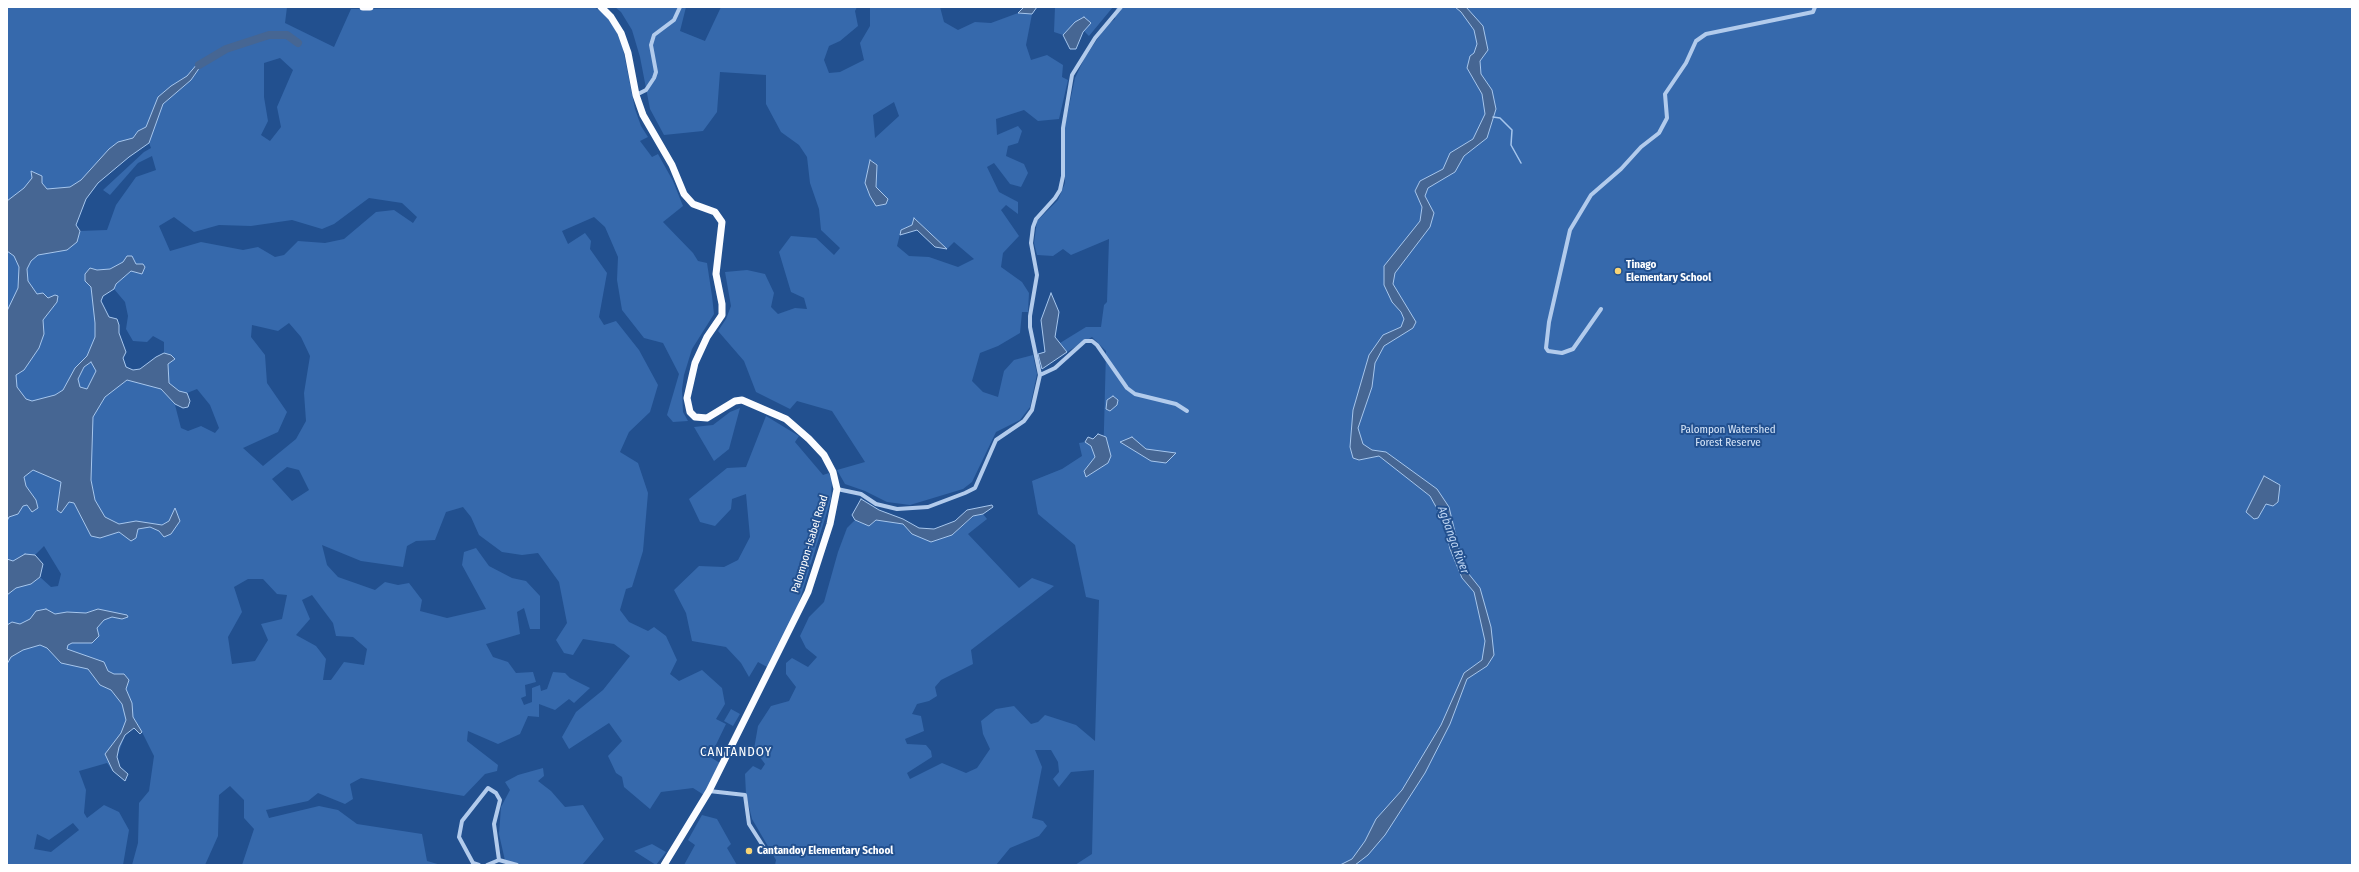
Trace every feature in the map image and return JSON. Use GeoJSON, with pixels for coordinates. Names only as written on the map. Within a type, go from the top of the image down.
{"type":"FeatureCollection","features":[{"type":"Feature","properties":{"kind":"highway"},"geometry":{"type":"LineString","coordinates":[[363,7],[370,7]]}},
{"type":"Feature","properties":{"kind":"highway","name":"Palompon-Isabel Road"},"geometry":{"type":"LineString","coordinates":[[601,7],[611,17],[621,33],[628,53],[636,95],[646,121],[672,165],[684,194],[693,204],[715,212],[722,222],[716,274],[722,304],[722,315],[719,322],[707,337],[694,364],[687,398],[690,412],[695,417],[707,418],[735,401],[742,400],[786,419],[809,439],[824,455],[833,472],[837,489],[830,524],[808,592],[709,791],[664,865]]}},
{"type":"Feature","properties":{"kind":"street"},"geometry":{"type":"LineString","coordinates":[[636,95],[646,90],[656,72],[651,45],[654,35],[674,20],[680,7]]}},
{"type":"Feature","properties":{"kind":"street"},"geometry":{"type":"LineString","coordinates":[[837,489],[861,494],[876,504],[886,507],[910,510],[928,507],[974,488],[996,440],[1024,421],[1032,410],[1040,375],[1030,327],[1030,316],[1037,275],[1031,243],[1033,228],[1036,219],[1056,198],[1060,190],[1062,176],[1063,128],[1072,75],[1095,38],[1121,7]]}},
{"type":"Feature","properties":{"kind":"street"},"geometry":{"type":"LineString","coordinates":[[1601,309],[1573,348],[1562,353],[1548,351],[1546,348],[1550,322],[1570,230],[1591,195],[1621,169],[1640,147],[1659,133],[1667,118],[1665,94],[1686,63],[1696,41],[1706,34],[1813,12],[1815,7]]}},
{"type":"Feature","properties":{"kind":"street"},"geometry":{"type":"LineString","coordinates":[[1040,375],[1055,368],[1085,341],[1092,341],[1097,345],[1127,388],[1135,394],[1176,404],[1187,411]]}},
{"type":"Feature","properties":{"kind":"street"},"geometry":{"type":"LineString","coordinates":[[479,865],[473,863],[459,838],[462,821],[488,788],[496,792],[500,800],[494,824],[499,860]]}},
{"type":"Feature","properties":{"kind":"street"},"geometry":{"type":"LineString","coordinates":[[709,791],[745,795],[749,824],[764,849]]}},
{"type":"Feature","properties":{"kind":"street"},"geometry":{"type":"LineString","coordinates":[[487,865],[499,860],[516,865]]}},
{"type":"Feature","properties":{"kind":"green space"},"geometry":{"type":"Polygon","coordinates":[[[7,7],[287,7],[285,23],[334,47],[351,9],[594,7],[605,14],[617,32],[623,49],[635,109],[641,126],[648,137],[640,141],[652,157],[658,154],[673,181],[683,206],[663,222],[693,253],[698,261],[707,263],[712,296],[714,314],[692,349],[684,375],[682,389],[683,412],[688,421],[673,422],[667,415],[679,374],[663,343],[644,338],[622,310],[617,280],[618,257],[605,227],[594,217],[562,231],[568,244],[585,233],[591,241],[590,249],[607,273],[599,317],[604,325],[616,321],[639,350],[658,385],[650,412],[629,432],[620,452],[638,463],[648,493],[643,551],[632,587],[626,589],[620,610],[629,622],[648,631],[654,627],[666,636],[677,660],[670,674],[679,681],[702,670],[722,688],[725,704],[716,719],[726,724],[710,757],[720,763],[704,795],[693,788],[661,792],[650,809],[624,787],[622,777],[616,773],[608,756],[622,741],[609,723],[569,749],[562,737],[576,712],[603,690],[630,656],[614,644],[583,639],[573,655],[564,653],[556,640],[567,623],[559,582],[538,553],[522,555],[502,552],[479,535],[471,517],[463,507],[446,512],[435,540],[416,541],[407,546],[403,567],[361,561],[322,545],[327,565],[338,577],[375,590],[385,582],[398,585],[409,583],[422,600],[420,611],[447,618],[486,609],[462,565],[464,552],[476,548],[489,566],[512,578],[526,581],[540,596],[540,629],[530,629],[524,608],[517,612],[520,634],[486,644],[493,657],[508,662],[516,673],[533,672],[536,682],[525,685],[526,696],[521,698],[524,705],[532,702],[532,688],[540,685],[541,691],[547,689],[553,672],[565,673],[570,678],[590,688],[574,703],[569,699],[555,710],[539,704],[539,717],[528,716],[520,734],[498,744],[468,731],[467,741],[498,765],[497,771],[485,774],[464,796],[361,778],[350,784],[353,799],[345,804],[318,793],[308,801],[266,810],[269,818],[319,806],[338,810],[357,824],[422,834],[427,861],[441,865],[242,865],[254,829],[244,818],[244,800],[230,786],[219,795],[218,836],[205,865],[132,865],[138,843],[139,803],[149,791],[154,756],[142,732],[140,734],[134,728],[125,735],[117,757],[120,767],[128,774],[125,781],[113,771],[107,763],[79,771],[86,790],[84,813],[87,818],[104,805],[119,812],[129,830],[123,865],[7,865],[7,7]],[[280,58],[264,63],[264,97],[268,121],[261,135],[270,141],[281,127],[277,107],[293,70],[280,58]],[[149,143],[129,157],[98,183],[86,199],[76,225],[80,231],[107,230],[116,205],[136,177],[156,170],[152,156],[138,163],[110,195],[103,190],[144,152],[151,148],[149,143]],[[369,198],[334,224],[322,229],[292,220],[251,226],[219,225],[194,232],[174,217],[159,226],[170,251],[201,242],[243,250],[258,247],[275,257],[284,255],[298,241],[325,243],[344,239],[376,212],[394,210],[413,223],[417,217],[402,203],[369,198]],[[114,289],[103,296],[101,301],[109,317],[117,319],[119,333],[126,352],[123,358],[127,367],[133,370],[140,369],[164,353],[164,342],[153,336],[147,342],[133,341],[126,329],[128,316],[125,302],[114,289]],[[289,323],[278,331],[252,325],[251,337],[265,355],[267,383],[287,412],[278,432],[243,448],[263,466],[296,439],[306,421],[304,393],[310,356],[301,337],[289,323]],[[197,389],[187,393],[190,401],[188,407],[175,405],[181,428],[188,431],[201,426],[215,433],[219,428],[210,405],[197,389]],[[287,467],[272,479],[292,501],[309,490],[299,470],[287,467]],[[44,546],[35,555],[43,564],[40,577],[51,587],[58,586],[61,574],[44,546]],[[248,579],[234,587],[242,612],[228,637],[232,664],[255,661],[268,640],[261,624],[282,619],[287,595],[277,594],[263,579],[248,579]],[[312,595],[302,600],[310,619],[296,635],[316,646],[326,659],[323,680],[331,680],[344,662],[364,665],[367,649],[353,637],[336,636],[333,623],[312,595]],[[73,823],[49,840],[37,834],[34,849],[51,852],[79,830],[73,823]]]}},
{"type":"Feature","properties":{"kind":"green space"},"geometry":{"type":"Polygon","coordinates":[[[615,7],[686,7],[680,31],[705,41],[721,7],[857,7],[855,11],[858,26],[840,41],[829,46],[824,60],[829,73],[840,72],[864,60],[860,43],[870,26],[870,7],[940,7],[944,22],[958,30],[975,22],[991,23],[1018,13],[1032,14],[1026,45],[1031,60],[1047,55],[1063,65],[1062,77],[1068,80],[1059,119],[1038,121],[1024,110],[996,119],[997,135],[1018,126],[1022,131],[1018,143],[1008,146],[1006,156],[1024,164],[1028,173],[1021,187],[1010,184],[994,163],[987,167],[999,192],[1018,202],[1018,214],[1006,205],[1001,210],[1019,236],[1003,253],[1001,267],[1022,282],[1029,293],[1028,312],[1022,312],[1020,333],[998,346],[980,353],[972,381],[983,392],[998,397],[1004,371],[1014,360],[1033,355],[1037,374],[1030,407],[1020,420],[996,432],[972,482],[963,489],[910,505],[887,502],[865,491],[845,484],[837,470],[865,462],[832,411],[797,401],[790,409],[756,392],[744,361],[718,331],[726,319],[731,306],[725,272],[747,270],[765,274],[774,293],[771,307],[778,314],[795,308],[807,309],[804,298],[791,292],[779,252],[791,236],[816,238],[834,255],[840,248],[821,230],[819,209],[810,183],[807,157],[799,145],[781,132],[766,104],[766,75],[720,72],[717,112],[703,131],[664,135],[650,109],[640,57],[632,30],[621,12],[615,7]],[[894,102],[873,115],[875,138],[899,116],[894,102]],[[871,160],[876,187],[877,165],[871,160]],[[914,218],[912,225],[901,230],[897,246],[909,256],[929,257],[958,267],[974,259],[954,242],[947,249],[914,218]]]}},
{"type":"Feature","properties":{"kind":"green space"},"geometry":{"type":"Polygon","coordinates":[[[1055,7],[1113,7],[1089,36],[1075,22],[1063,35],[1054,32],[1055,7]]]}},
{"type":"Feature","properties":{"kind":"green space","name":"Palompon Watershed Forest Reserve"},"geometry":{"type":"Polygon","coordinates":[[[1116,7],[2352,7],[2352,865],[1075,865],[1092,854],[1094,770],[1071,772],[1059,787],[1053,779],[1059,772],[1058,762],[1051,750],[1035,750],[1042,767],[1032,818],[1043,821],[1047,826],[1039,836],[1010,848],[996,865],[775,865],[776,860],[752,819],[746,794],[745,774],[753,766],[761,770],[765,764],[754,749],[758,726],[771,706],[789,701],[796,687],[786,674],[786,663],[792,658],[808,667],[817,657],[806,648],[800,636],[809,617],[824,602],[838,552],[847,528],[855,520],[869,526],[876,520],[903,524],[912,534],[952,535],[974,516],[983,514],[987,519],[968,534],[1019,588],[1032,578],[1054,586],[971,650],[973,664],[941,680],[935,687],[937,696],[929,701],[917,704],[912,714],[921,716],[924,731],[905,739],[907,744],[926,745],[931,751],[932,757],[907,773],[910,779],[942,763],[966,773],[977,768],[990,749],[983,734],[981,721],[996,709],[1014,706],[1031,724],[1038,722],[1045,715],[1076,725],[1095,741],[1099,600],[1086,597],[1075,545],[1038,514],[1032,481],[1062,469],[1082,456],[1079,443],[1085,442],[1091,446],[1095,457],[1084,471],[1086,476],[1103,466],[1106,351],[1092,337],[1067,352],[1060,343],[1086,327],[1101,327],[1104,305],[1107,302],[1109,239],[1071,255],[1063,249],[1053,256],[1037,255],[1034,243],[1037,221],[1058,200],[1065,183],[1065,125],[1075,78],[1084,59],[1106,26],[1115,19],[1116,7]]]}},
{"type":"Feature","properties":{"kind":"green space"},"geometry":{"type":"Polygon","coordinates":[[[740,408],[729,449],[714,461],[694,427],[713,425],[730,412],[740,408]]]}},
{"type":"Feature","properties":{"kind":"green space"},"geometry":{"type":"Polygon","coordinates":[[[766,416],[799,436],[795,442],[823,475],[829,473],[832,479],[831,499],[797,609],[767,667],[758,662],[749,677],[741,663],[726,647],[692,641],[686,613],[674,590],[699,566],[724,567],[738,560],[750,537],[746,494],[732,499],[731,509],[715,526],[700,522],[689,499],[727,468],[746,467],[766,416]]]}},
{"type":"Feature","properties":{"kind":"green space"},"geometry":{"type":"Polygon","coordinates":[[[731,709],[740,714],[733,726],[724,721],[731,709]]]}},
{"type":"Feature","properties":{"kind":"green space"},"geometry":{"type":"Polygon","coordinates":[[[543,768],[544,776],[538,781],[551,791],[565,807],[583,805],[604,839],[582,865],[506,865],[499,834],[501,807],[510,790],[505,782],[518,775],[543,768]]]}},
{"type":"Feature","properties":{"kind":"green space"},"geometry":{"type":"Polygon","coordinates":[[[702,815],[717,819],[731,844],[727,848],[737,865],[684,865],[695,845],[688,840],[702,815]]]}},
{"type":"Feature","properties":{"kind":"green space"},"geometry":{"type":"Polygon","coordinates":[[[652,844],[666,852],[656,865],[634,851],[652,844]]]}},
{"type":"Feature","properties":{"kind":"water"},"geometry":{"type":"Polygon","coordinates":[[[1024,7],[1037,7],[1032,14],[1018,13],[1024,7]]]}},
{"type":"Feature","properties":{"kind":"water","name":"Agbanga River"},"geometry":{"type":"Polygon","coordinates":[[[1455,7],[1466,7],[1483,26],[1488,50],[1480,61],[1481,74],[1492,90],[1496,109],[1487,138],[1464,156],[1455,172],[1428,188],[1425,196],[1434,213],[1430,227],[1395,273],[1393,284],[1416,322],[1413,328],[1384,346],[1375,363],[1372,387],[1358,428],[1363,444],[1372,450],[1386,452],[1437,489],[1449,507],[1459,549],[1468,573],[1480,588],[1491,627],[1494,655],[1487,666],[1467,679],[1450,724],[1425,773],[1385,835],[1368,855],[1355,865],[1340,865],[1352,859],[1365,841],[1376,819],[1402,790],[1441,725],[1464,673],[1482,660],[1485,641],[1474,592],[1462,578],[1450,549],[1445,523],[1430,496],[1379,456],[1359,460],[1353,458],[1350,447],[1353,410],[1369,355],[1383,335],[1401,327],[1404,319],[1401,312],[1392,302],[1384,285],[1384,266],[1420,221],[1422,207],[1415,191],[1420,181],[1443,169],[1450,153],[1473,139],[1485,114],[1482,94],[1467,68],[1470,56],[1474,53],[1477,44],[1474,30],[1461,12],[1455,7]]]}},
{"type":"Feature","properties":{"kind":"water"},"geometry":{"type":"Polygon","coordinates":[[[1084,17],[1091,23],[1083,32],[1076,49],[1070,49],[1063,35],[1075,22],[1084,17]]]}},
{"type":"Feature","properties":{"kind":"water"},"geometry":{"type":"Polygon","coordinates":[[[198,63],[200,67],[191,80],[163,104],[149,143],[129,157],[98,183],[86,199],[76,225],[80,231],[77,242],[67,250],[38,255],[31,261],[27,269],[28,281],[37,294],[43,293],[48,298],[55,295],[58,296],[57,302],[43,320],[44,334],[39,348],[24,370],[16,375],[17,387],[26,399],[32,401],[55,395],[63,390],[75,368],[87,356],[95,337],[91,287],[85,281],[85,274],[90,268],[97,270],[110,269],[123,262],[127,256],[132,256],[136,264],[143,264],[145,267],[142,274],[131,271],[116,284],[114,289],[103,296],[101,301],[109,317],[117,319],[119,333],[126,352],[123,358],[126,367],[133,370],[140,369],[164,353],[171,355],[175,359],[168,364],[169,383],[179,391],[187,393],[190,401],[188,407],[183,408],[175,404],[161,389],[127,380],[105,397],[93,417],[91,480],[95,500],[105,517],[119,524],[136,521],[162,525],[169,521],[175,508],[180,521],[171,534],[164,537],[159,531],[150,527],[138,529],[136,538],[131,541],[119,532],[100,538],[91,536],[74,503],[69,502],[61,513],[57,510],[61,482],[33,470],[24,477],[26,486],[36,500],[38,508],[32,512],[27,505],[23,506],[18,514],[9,517],[7,521],[7,311],[18,288],[19,267],[14,256],[7,251],[7,201],[24,188],[32,178],[31,171],[42,176],[42,183],[47,189],[70,187],[81,180],[109,149],[118,142],[133,138],[138,131],[146,127],[158,97],[171,86],[187,76],[198,63]],[[91,362],[84,367],[78,379],[80,387],[87,389],[96,371],[91,362]]]}},
{"type":"Feature","properties":{"kind":"water"},"geometry":{"type":"Polygon","coordinates":[[[870,160],[877,165],[876,187],[888,199],[886,204],[876,206],[865,183],[870,160]]]}},
{"type":"Feature","properties":{"kind":"water"},"geometry":{"type":"Polygon","coordinates":[[[914,218],[947,249],[935,247],[917,230],[900,235],[901,230],[912,225],[914,218]]]}},
{"type":"Feature","properties":{"kind":"water"},"geometry":{"type":"Polygon","coordinates":[[[1051,293],[1059,312],[1055,337],[1067,352],[1042,369],[1038,354],[1045,352],[1041,320],[1051,293]]]}},
{"type":"Feature","properties":{"kind":"water"},"geometry":{"type":"Polygon","coordinates":[[[1113,396],[1118,400],[1117,405],[1110,411],[1106,409],[1107,400],[1113,396]]]}},
{"type":"Feature","properties":{"kind":"water"},"geometry":{"type":"Polygon","coordinates":[[[1098,434],[1106,437],[1111,456],[1108,463],[1086,477],[1084,471],[1095,457],[1091,446],[1085,442],[1088,437],[1093,439],[1098,434]]]}},
{"type":"Feature","properties":{"kind":"water"},"geometry":{"type":"Polygon","coordinates":[[[1132,437],[1146,449],[1176,453],[1166,463],[1151,461],[1120,442],[1132,437]]]}},
{"type":"Feature","properties":{"kind":"water"},"geometry":{"type":"Polygon","coordinates":[[[2264,476],[2280,485],[2278,502],[2273,506],[2266,504],[2258,518],[2254,519],[2246,512],[2264,476]]]}},
{"type":"Feature","properties":{"kind":"water"},"geometry":{"type":"Polygon","coordinates":[[[861,499],[879,510],[903,519],[919,528],[934,529],[955,521],[967,510],[992,505],[993,507],[983,514],[973,516],[952,535],[931,542],[912,534],[903,524],[876,520],[869,526],[855,520],[852,515],[861,499]]]}},
{"type":"Feature","properties":{"kind":"water"},"geometry":{"type":"Polygon","coordinates":[[[25,554],[35,555],[43,564],[40,577],[31,584],[16,588],[7,595],[7,559],[13,561],[25,554]]]}},
{"type":"Feature","properties":{"kind":"water"},"geometry":{"type":"Polygon","coordinates":[[[46,609],[55,614],[67,612],[86,613],[98,609],[127,615],[128,617],[122,619],[112,617],[104,620],[97,628],[99,636],[92,643],[72,643],[68,645],[67,649],[104,662],[108,671],[114,674],[124,674],[129,680],[126,689],[132,703],[133,717],[142,732],[140,734],[134,728],[125,735],[119,747],[117,757],[120,767],[128,774],[125,781],[113,771],[105,754],[121,733],[126,720],[122,704],[111,690],[100,685],[88,669],[61,663],[47,648],[40,645],[23,650],[11,657],[7,664],[7,625],[12,622],[20,624],[30,619],[36,611],[46,609]]]}},
{"type":"Feature","properties":{"kind":"waterway"},"geometry":{"type":"LineString","coordinates":[[199,65],[226,49],[269,35],[287,35],[298,43]]}},
{"type":"Feature","properties":{"kind":"waterway"},"geometry":{"type":"LineString","coordinates":[[1493,117],[1500,118],[1512,130],[1511,145],[1521,163]]}},
{"type":"Feature","properties":{"kind":"place","name":"Tinago Elementary School"},"geometry":{"type":"Point","coordinates":[1618,271]}},
{"type":"Feature","properties":{"kind":"place","name":"Cantandoy Elementary School"},"geometry":{"type":"Point","coordinates":[749,851]}},
{"type":"Feature","properties":{"kind":"district","name":"CANTANDOY"},"geometry":{"type":"Point","coordinates":[736,752]}}]}
